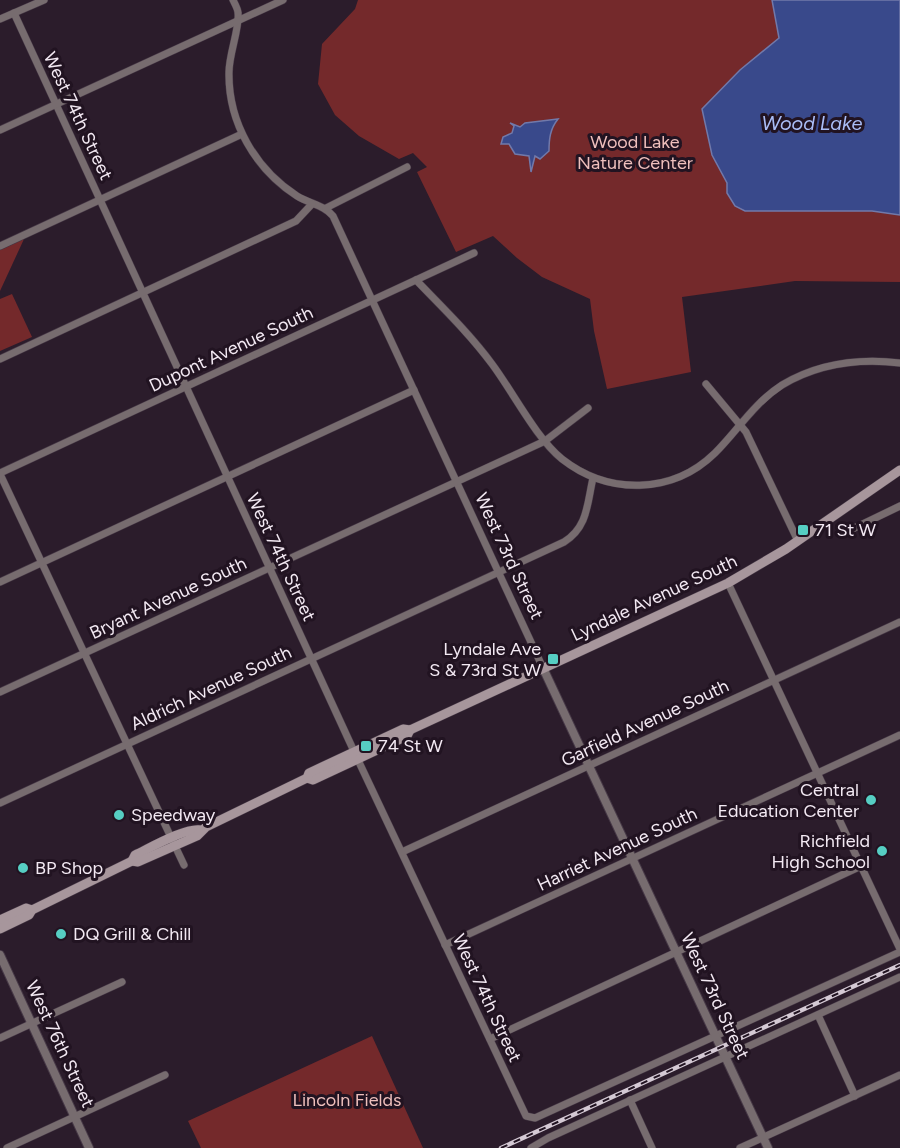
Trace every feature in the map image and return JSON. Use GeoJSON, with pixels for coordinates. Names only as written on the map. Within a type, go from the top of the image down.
{"type":"FeatureCollection","features":[{"type":"Feature","properties":{"kind":"main road","name":"Lyndale Avenue South"},"geometry":{"type":"LineString","coordinates":[[0,929],[28,915],[32,910],[132,861],[138,862],[195,829],[201,830],[307,778],[309,773],[407,736],[410,730],[728,582],[798,541],[899,469]]}},
{"type":"Feature","properties":{"kind":"main road","name":"Lyndale Avenue South"},"geometry":{"type":"LineString","coordinates":[[0,920],[26,908],[32,910]]}},
{"type":"Feature","properties":{"kind":"street"},"geometry":{"type":"LineString","coordinates":[[0,20],[44,0]]}},
{"type":"Feature","properties":{"kind":"street"},"geometry":{"type":"LineString","coordinates":[[233,0],[239,12],[230,51],[230,93],[234,114],[242,134],[265,169],[280,183],[312,204],[327,208],[407,167]]}},
{"type":"Feature","properties":{"kind":"street"},"geometry":{"type":"LineString","coordinates":[[0,130],[283,0]]}},
{"type":"Feature","properties":{"kind":"street","name":"West 74th Street"},"geometry":{"type":"LineString","coordinates":[[14,13],[356,756],[524,1113],[530,1118],[535,1118],[716,1036]]}},
{"type":"Feature","properties":{"kind":"street"},"geometry":{"type":"LineString","coordinates":[[0,246],[242,134]]}},
{"type":"Feature","properties":{"kind":"street"},"geometry":{"type":"LineString","coordinates":[[0,359],[296,221],[312,204]]}},
{"type":"Feature","properties":{"kind":"street","name":"West 73rd Street"},"geometry":{"type":"LineString","coordinates":[[327,208],[333,216],[631,859],[768,1148]]}},
{"type":"Feature","properties":{"kind":"street","name":"Dupont Avenue South"},"geometry":{"type":"LineString","coordinates":[[0,473],[474,253]]}},
{"type":"Feature","properties":{"kind":"street"},"geometry":{"type":"LineString","coordinates":[[416,280],[492,364],[545,441],[559,457],[593,478],[629,486],[665,481],[690,470],[713,454],[764,399],[782,386],[822,367],[866,360],[900,363]]}},
{"type":"Feature","properties":{"kind":"street"},"geometry":{"type":"LineString","coordinates":[[706,384],[746,432],[798,541]]}},
{"type":"Feature","properties":{"kind":"street"},"geometry":{"type":"LineString","coordinates":[[0,582],[414,390]]}},
{"type":"Feature","properties":{"kind":"street","name":"Bryant Avenue South"},"geometry":{"type":"LineString","coordinates":[[0,693],[545,441],[588,408]]}},
{"type":"Feature","properties":{"kind":"street"},"geometry":{"type":"LineString","coordinates":[[0,473],[184,865]]}},
{"type":"Feature","properties":{"kind":"street","name":"Aldrich Avenue South"},"geometry":{"type":"LineString","coordinates":[[0,803],[564,542],[579,531],[583,523],[593,478]]}},
{"type":"Feature","properties":{"kind":"street"},"geometry":{"type":"LineString","coordinates":[[842,534],[900,506]]}},
{"type":"Feature","properties":{"kind":"street"},"geometry":{"type":"LineString","coordinates":[[716,1036],[900,950],[728,582]]}},
{"type":"Feature","properties":{"kind":"street","name":"Garfield Avenue South"},"geometry":{"type":"LineString","coordinates":[[402,852],[900,622]]}},
{"type":"Feature","properties":{"kind":"street","name":"Harriet Avenue South"},"geometry":{"type":"LineString","coordinates":[[445,945],[900,735]]}},
{"type":"Feature","properties":{"kind":"street"},"geometry":{"type":"LineString","coordinates":[[490,1039],[861,866]]}},
{"type":"Feature","properties":{"kind":"street","name":"West 76th Street"},"geometry":{"type":"LineString","coordinates":[[0,955],[89,1148]]}},
{"type":"Feature","properties":{"kind":"street"},"geometry":{"type":"LineString","coordinates":[[531,1148],[540,1146],[549,1138],[900,977]]}},
{"type":"Feature","properties":{"kind":"street"},"geometry":{"type":"LineString","coordinates":[[0,1038],[122,982]]}},
{"type":"Feature","properties":{"kind":"street"},"geometry":{"type":"LineString","coordinates":[[818,1015],[855,1096]]}},
{"type":"Feature","properties":{"kind":"street"},"geometry":{"type":"LineString","coordinates":[[7,1148],[165,1075]]}},
{"type":"Feature","properties":{"kind":"street"},"geometry":{"type":"LineString","coordinates":[[740,1148],[900,1076]]}},
{"type":"Feature","properties":{"kind":"street"},"geometry":{"type":"LineString","coordinates":[[630,1100],[652,1148]]}},
{"type":"Feature","properties":{"kind":"green space","name":"Wood Lake Nature Center"},"geometry":{"type":"Polygon","coordinates":[[[358,0],[900,0],[900,282],[795,281],[682,297],[691,372],[607,389],[594,331],[590,299],[542,277],[493,236],[456,252],[417,172],[427,167],[413,153],[399,159],[359,136],[335,115],[318,84],[322,44],[355,9],[358,0]]]}},
{"type":"Feature","properties":{"kind":"green space"},"geometry":{"type":"Polygon","coordinates":[[[24,239],[0,291],[0,250],[24,239]]]}},
{"type":"Feature","properties":{"kind":"green space"},"geometry":{"type":"Polygon","coordinates":[[[12,294],[32,337],[0,351],[0,299],[12,294]]]}},
{"type":"Feature","properties":{"kind":"green space","name":"Lincoln Fields"},"geometry":{"type":"Polygon","coordinates":[[[372,1036],[423,1148],[201,1148],[188,1121],[372,1036]]]}},
{"type":"Feature","properties":{"kind":"water","name":"Wood Lake"},"geometry":{"type":"Polygon","coordinates":[[[772,0],[900,0],[900,215],[872,211],[745,211],[735,206],[727,193],[727,183],[712,155],[702,109],[740,70],[779,38],[772,0]]]}},
{"type":"Feature","properties":{"kind":"water"},"geometry":{"type":"Polygon","coordinates":[[[558,119],[550,134],[549,151],[540,159],[535,156],[531,172],[529,156],[515,154],[509,144],[501,144],[503,137],[512,133],[514,126],[510,123],[520,127],[525,123],[558,119]]]}},
{"type":"Feature","properties":{"kind":"railway"},"geometry":{"type":"LineString","coordinates":[[501,1148],[900,965]]}},
{"type":"Feature","properties":{"kind":"place","name":"71 St W"},"geometry":{"type":"Point","coordinates":[803,530]}},
{"type":"Feature","properties":{"kind":"place","name":"Lyndale Ave S & 73rd St W"},"geometry":{"type":"Point","coordinates":[553,659]}},
{"type":"Feature","properties":{"kind":"place","name":"74 St W"},"geometry":{"type":"Point","coordinates":[366,746]}},
{"type":"Feature","properties":{"kind":"place","name":"Central Education Center"},"geometry":{"type":"Point","coordinates":[871,800]}},
{"type":"Feature","properties":{"kind":"place","name":"Speedway"},"geometry":{"type":"Point","coordinates":[119,815]}},
{"type":"Feature","properties":{"kind":"place","name":"Richfield High School"},"geometry":{"type":"Point","coordinates":[882,851]}},
{"type":"Feature","properties":{"kind":"place","name":"BP Shop"},"geometry":{"type":"Point","coordinates":[23,868]}},
{"type":"Feature","properties":{"kind":"place","name":"DQ Grill & Chill"},"geometry":{"type":"Point","coordinates":[61,934]}}]}
